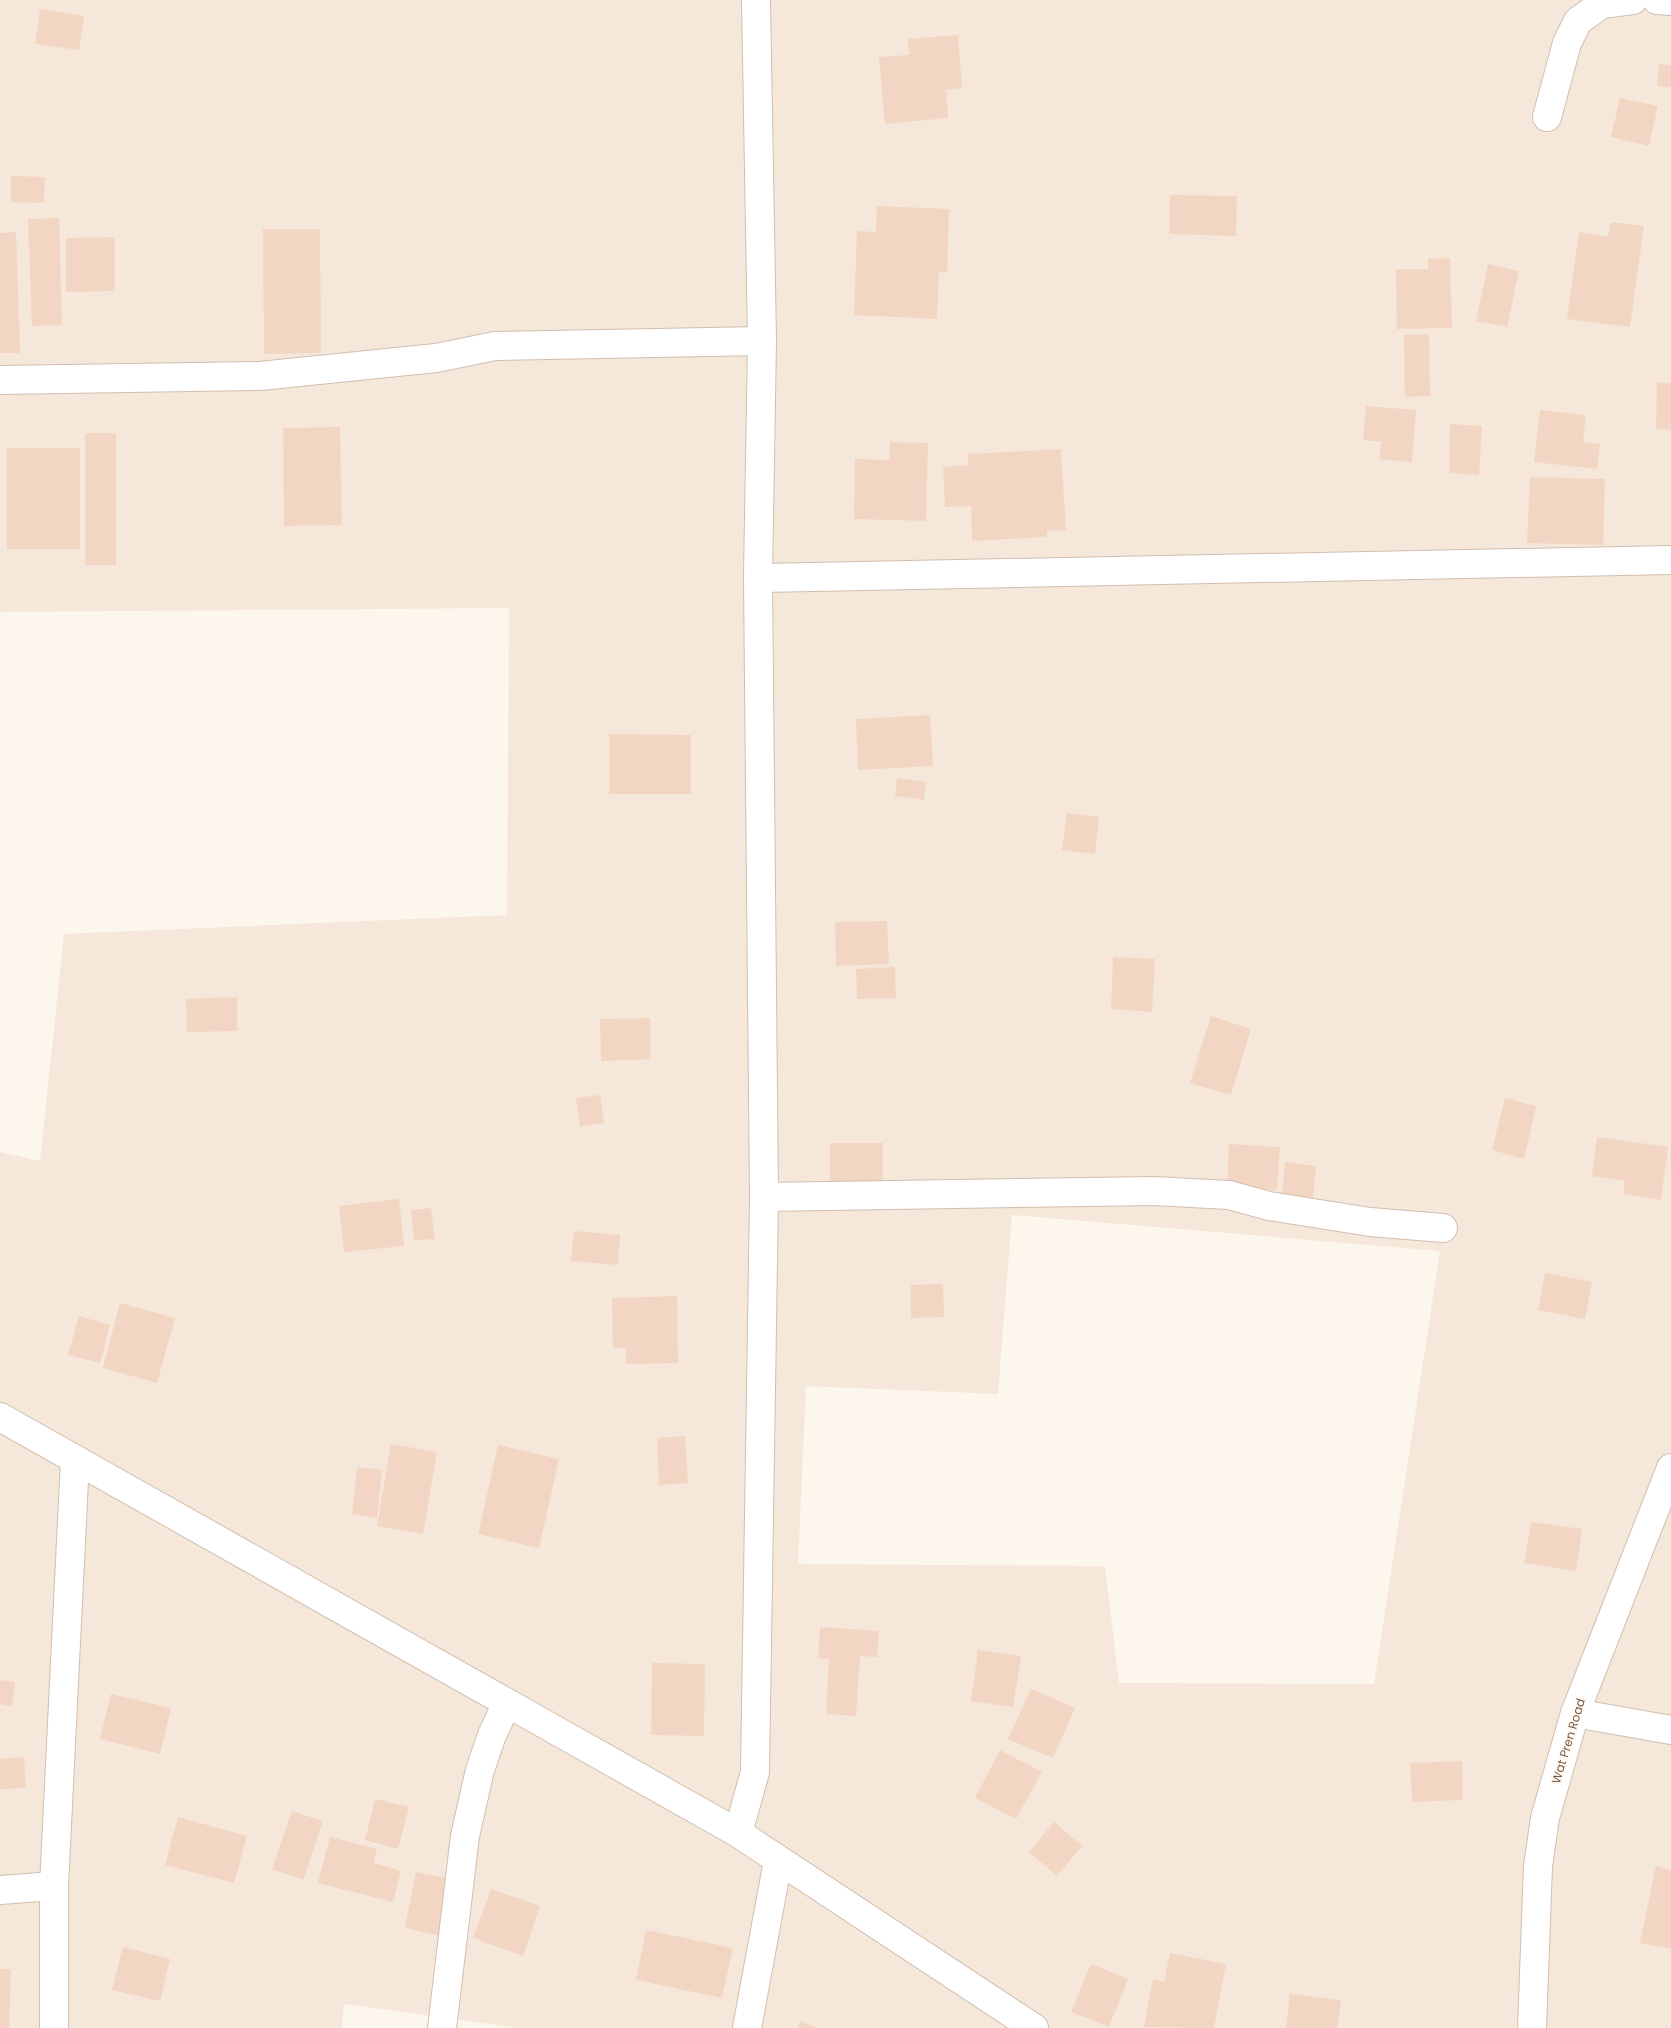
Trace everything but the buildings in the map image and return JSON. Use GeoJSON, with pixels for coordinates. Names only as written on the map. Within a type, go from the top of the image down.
{"type":"FeatureCollection","features":[{"type":"Feature","properties":{"kind":"street"},"geometry":{"type":"LineString","coordinates":[[738,1833],[755,1772],[764,1197],[758,578],[762,341],[756,0]]}},
{"type":"Feature","properties":{"kind":"street"},"geometry":{"type":"LineString","coordinates":[[1547,118],[1567,44],[1578,21],[1602,4],[1633,0]]}},
{"type":"Feature","properties":{"kind":"street"},"geometry":{"type":"LineString","coordinates":[[1656,0],[1671,1]]}},
{"type":"Feature","properties":{"kind":"street"},"geometry":{"type":"LineString","coordinates":[[0,380],[260,376],[436,358],[495,346],[762,341]]}},
{"type":"Feature","properties":{"kind":"street"},"geometry":{"type":"LineString","coordinates":[[758,578],[1671,560]]}},
{"type":"Feature","properties":{"kind":"street"},"geometry":{"type":"LineString","coordinates":[[764,1197],[1154,1191],[1229,1195],[1269,1206],[1370,1222],[1443,1228]]}},
{"type":"Feature","properties":{"kind":"street"},"geometry":{"type":"LineString","coordinates":[[0,1416],[738,1833],[1034,2028]]}},
{"type":"Feature","properties":{"kind":"street"},"geometry":{"type":"LineString","coordinates":[[54,2028],[54,1886],[75,1460]]}},
{"type":"Feature","properties":{"kind":"street","name":"Wat Pren Road"},"geometry":{"type":"LineString","coordinates":[[1532,2028],[1540,1844],[1545,1818],[1574,1713],[1671,1468]]}},
{"type":"Feature","properties":{"kind":"street"},"geometry":{"type":"LineString","coordinates":[[442,2028],[465,1836],[480,1770],[492,1735],[507,1703]]}},
{"type":"Feature","properties":{"kind":"street"},"geometry":{"type":"LineString","coordinates":[[1574,1713],[1671,1730]]}},
{"type":"Feature","properties":{"kind":"street"},"geometry":{"type":"LineString","coordinates":[[746,2028],[778,1861]]}},
{"type":"Feature","properties":{"kind":"street"},"geometry":{"type":"LineString","coordinates":[[0,1890],[54,1886]]}},
{"type":"Feature","properties":{"kind":"shaded area"},"geometry":{"type":"Polygon","coordinates":[[[0,0],[1671,0],[1671,2028],[519,2028],[344,2004],[342,2028],[0,2028],[0,1152],[40,1161],[64,934],[507,915],[509,608],[0,612],[0,0]],[[1012,1215],[998,1394],[806,1386],[798,1564],[1105,1566],[1119,1683],[1374,1684],[1440,1251],[1012,1215]]]}}]}
